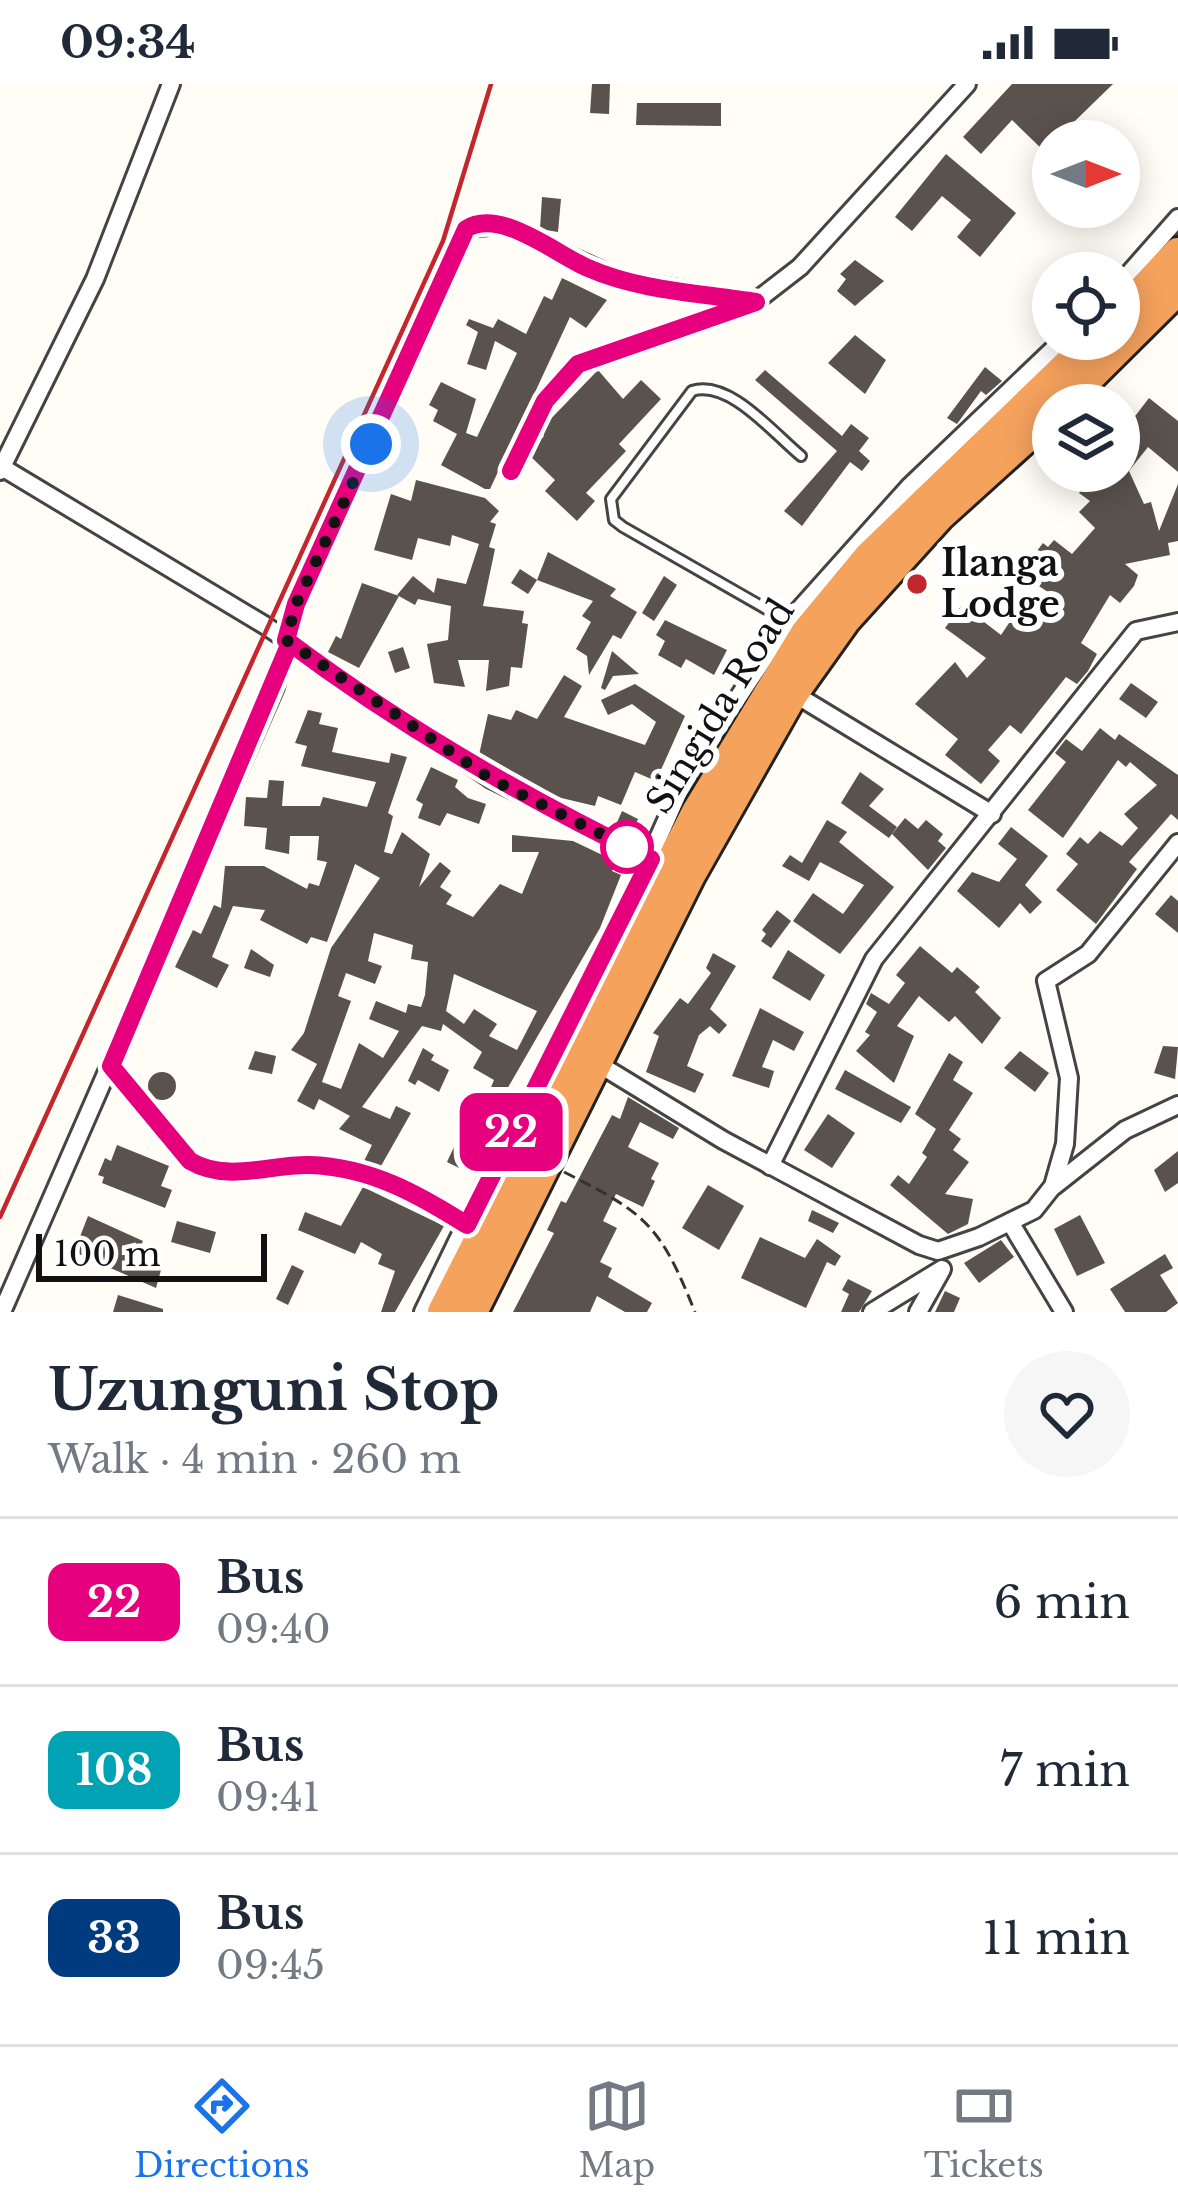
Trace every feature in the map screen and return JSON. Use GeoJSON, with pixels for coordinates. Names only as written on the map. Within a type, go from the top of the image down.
{"type":"FeatureCollection","features":[{"type":"Feature","properties":{"kind":"highway"},"geometry":{"type":"LineString","coordinates":[[1140,294],[1178,253]]}},
{"type":"Feature","properties":{"kind":"highway"},"geometry":{"type":"LineString","coordinates":[[1082,384],[1178,290]]}},
{"type":"Feature","properties":{"kind":"highway","name":"Singida Road"},"geometry":{"type":"LineString","coordinates":[[443,1312],[697,812],[797,627],[1073,360]]}},
{"type":"Feature","properties":{"kind":"highway","name":"Singida Road"},"geometry":{"type":"LineString","coordinates":[[472,1312],[690,875],[793,693],[845,620],[940,515],[1032,431]]}},
{"type":"Feature","properties":{"kind":"street"},"geometry":{"type":"LineString","coordinates":[[171,84],[94,279],[1,468],[286,640],[491,779],[651,859]]}},
{"type":"Feature","properties":{"kind":"street"},"geometry":{"type":"LineString","coordinates":[[2,1312],[275,687],[296,604],[466,229],[475,224],[500,225],[622,280],[756,302],[800,267],[967,84]]}},
{"type":"Feature","properties":{"kind":"street"},"geometry":{"type":"LineString","coordinates":[[1140,261],[1178,218]]}},
{"type":"Feature","properties":{"kind":"street"},"geometry":{"type":"LineString","coordinates":[[423,1312],[651,859],[686,778],[895,501],[1042,360]]}},
{"type":"Feature","properties":{"kind":"street"},"geometry":{"type":"LineString","coordinates":[[770,1166],[874,959],[1136,631],[1178,622]]}},
{"type":"Feature","properties":{"kind":"street"},"geometry":{"type":"LineString","coordinates":[[793,693],[992,814]]}},
{"type":"Feature","properties":{"kind":"street"},"geometry":{"type":"LineString","coordinates":[[1053,1186],[1065,1144],[1069,1078],[1046,981],[1088,954],[1178,843]]}},
{"type":"Feature","properties":{"kind":"street"},"geometry":{"type":"LineString","coordinates":[[597,1063],[770,1166],[938,1251],[1034,1210],[1053,1186],[1125,1130],[1178,1106]]}},
{"type":"Feature","properties":{"kind":"street"},"geometry":{"type":"LineString","coordinates":[[111,1066],[190,1161],[203,1168],[224,1173],[311,1165],[339,1168],[402,1186],[467,1225]]}},
{"type":"Feature","properties":{"kind":"street"},"geometry":{"type":"LineString","coordinates":[[1010,1222],[1064,1312]]}},
{"type":"Feature","properties":{"kind":"street"},"geometry":{"type":"LineString","coordinates":[[918,1312],[958,1246]]}},
{"type":"Feature","properties":{"kind":"street"},"geometry":{"type":"LineString","coordinates":[[872,1312],[942,1269]]}},
{"type":"Feature","properties":{"kind":"lane"},"geometry":{"type":"LineString","coordinates":[[511,471],[545,401],[578,364],[756,302]]}},
{"type":"Feature","properties":{"kind":"lane"},"geometry":{"type":"LineString","coordinates":[[797,627],[623,527],[614,520],[611,499],[692,391],[705,387],[724,393],[801,456]]}},
{"type":"Feature","properties":{"kind":"path"},"geometry":{"type":"LineString","coordinates":[[547,1163],[615,1197],[657,1229],[695,1312]]}},
{"type":"Feature","properties":{"kind":"building"},"geometry":{"type":"Polygon","coordinates":[[[592,84],[610,84],[609,114],[590,113],[592,84]]]}},
{"type":"Feature","properties":{"kind":"building"},"geometry":{"type":"Polygon","coordinates":[[[1012,84],[1113,84],[1076,120],[1032,120],[1032,139],[1012,120],[981,154],[963,137],[1012,84]]]}},
{"type":"Feature","properties":{"kind":"building"},"geometry":{"type":"Polygon","coordinates":[[[637,103],[721,103],[721,126],[636,125],[637,103]]]}},
{"type":"Feature","properties":{"kind":"building"},"geometry":{"type":"Polygon","coordinates":[[[946,154],[1016,213],[980,257],[957,237],[971,220],[942,196],[912,231],[895,217],[946,154]]]}},
{"type":"Feature","properties":{"kind":"building"},"geometry":{"type":"Polygon","coordinates":[[[542,197],[561,199],[558,232],[540,229],[542,197]]]}},
{"type":"Feature","properties":{"kind":"building"},"geometry":{"type":"Polygon","coordinates":[[[855,260],[884,281],[855,306],[837,291],[846,279],[840,274],[855,260]]]}},
{"type":"Feature","properties":{"kind":"building"},"geometry":{"type":"Polygon","coordinates":[[[562,278],[607,300],[586,328],[570,317],[490,489],[485,489],[441,465],[457,434],[433,421],[438,410],[429,405],[441,382],[476,399],[466,433],[477,437],[517,353],[495,341],[486,370],[467,364],[478,332],[466,325],[469,319],[493,328],[498,319],[526,334],[544,296],[552,300],[562,278]]]}},
{"type":"Feature","properties":{"kind":"building"},"geometry":{"type":"Polygon","coordinates":[[[855,335],[886,360],[865,394],[828,363],[855,335]]]}},
{"type":"Feature","properties":{"kind":"building"},"geometry":{"type":"Polygon","coordinates":[[[985,367],[1002,381],[986,395],[981,391],[957,424],[947,418],[985,367]]]}},
{"type":"Feature","properties":{"kind":"building"},"geometry":{"type":"Polygon","coordinates":[[[598,370],[623,399],[641,380],[661,399],[619,444],[626,451],[586,493],[595,501],[577,521],[545,491],[555,480],[528,454],[544,436],[540,430],[598,370]]]}},
{"type":"Feature","properties":{"kind":"building"},"geometry":{"type":"Polygon","coordinates":[[[765,370],[842,436],[851,424],[869,438],[859,451],[870,461],[862,471],[850,462],[802,526],[784,511],[837,451],[755,380],[765,370]]]}},
{"type":"Feature","properties":{"kind":"building"},"geometry":{"type":"Polygon","coordinates":[[[1149,398],[1178,421],[1178,472],[1148,447],[1140,457],[1140,410],[1149,398]]]}},
{"type":"Feature","properties":{"kind":"building"},"geometry":{"type":"Polygon","coordinates":[[[416,480],[485,498],[499,511],[490,522],[496,524],[489,547],[495,549],[483,606],[524,611],[522,623],[528,624],[522,668],[511,667],[509,686],[486,691],[489,660],[458,660],[465,687],[434,683],[427,644],[448,640],[451,606],[418,599],[415,605],[397,595],[413,576],[434,593],[437,578],[466,584],[479,544],[452,535],[450,546],[418,538],[412,560],[374,550],[391,494],[411,501],[416,480]]]}},
{"type":"Feature","properties":{"kind":"building"},"geometry":{"type":"Polygon","coordinates":[[[1178,484],[1178,541],[1168,543],[1170,555],[1125,564],[1138,575],[1120,603],[1110,595],[1081,643],[1097,654],[1088,671],[1077,684],[1066,677],[1021,734],[1010,725],[988,750],[1000,761],[981,784],[945,755],[958,739],[915,704],[955,662],[967,678],[986,658],[945,628],[962,605],[1001,635],[1011,620],[1028,632],[1051,594],[1028,579],[1020,590],[1004,578],[1019,558],[1027,564],[1043,543],[1048,547],[1054,540],[1072,554],[1095,528],[1079,512],[1090,501],[1079,493],[1139,492],[1144,504],[1151,502],[1159,531],[1178,484]]]}},
{"type":"Feature","properties":{"kind":"building"},"geometry":{"type":"Polygon","coordinates":[[[548,552],[616,589],[610,596],[637,612],[621,639],[613,635],[589,675],[587,656],[576,649],[591,622],[582,616],[593,601],[537,580],[548,552]]]}},
{"type":"Feature","properties":{"kind":"building"},"geometry":{"type":"Polygon","coordinates":[[[520,569],[537,580],[528,594],[511,583],[520,569]]]}},
{"type":"Feature","properties":{"kind":"building"},"geometry":{"type":"Polygon","coordinates":[[[664,576],[677,585],[654,621],[642,613],[664,576]]]}},
{"type":"Feature","properties":{"kind":"building"},"geometry":{"type":"Polygon","coordinates":[[[362,583],[399,596],[359,668],[328,652],[336,636],[341,639],[362,583]]]}},
{"type":"Feature","properties":{"kind":"building"},"geometry":{"type":"Polygon","coordinates":[[[665,620],[727,650],[714,675],[686,659],[681,668],[658,655],[665,641],[656,635],[665,620]]]}},
{"type":"Feature","properties":{"kind":"building"},"geometry":{"type":"Polygon","coordinates":[[[403,647],[410,668],[395,673],[388,652],[403,647]]]}},
{"type":"Feature","properties":{"kind":"building"},"geometry":{"type":"Polygon","coordinates":[[[612,651],[639,674],[613,676],[605,690],[601,688],[612,651]]]}},
{"type":"Feature","properties":{"kind":"building"},"geometry":{"type":"Polygon","coordinates":[[[564,675],[582,686],[564,717],[645,745],[656,722],[632,704],[608,715],[601,700],[635,684],[685,716],[656,781],[635,772],[621,805],[598,796],[595,806],[553,796],[479,755],[488,714],[511,720],[516,710],[537,719],[564,675]]]}},
{"type":"Feature","properties":{"kind":"building"},"geometry":{"type":"Polygon","coordinates":[[[1131,683],[1158,702],[1146,718],[1119,699],[1131,683]]]}},
{"type":"Feature","properties":{"kind":"building"},"geometry":{"type":"Polygon","coordinates":[[[308,710],[322,713],[319,724],[338,728],[332,752],[389,763],[391,753],[407,757],[388,813],[393,816],[384,852],[392,854],[402,832],[430,854],[419,887],[440,862],[451,871],[440,887],[452,895],[446,904],[473,917],[500,884],[522,894],[539,852],[512,852],[512,835],[573,841],[617,862],[612,871],[621,875],[600,928],[461,1169],[447,1162],[471,1110],[480,1114],[494,1080],[473,1068],[482,1052],[443,1024],[441,1031],[422,1026],[362,1107],[390,1119],[396,1106],[411,1113],[381,1166],[364,1161],[372,1145],[339,1129],[350,1116],[319,1099],[314,1110],[297,1101],[317,1064],[291,1050],[304,1033],[331,948],[380,878],[355,864],[327,942],[311,937],[307,944],[260,920],[265,910],[233,906],[212,957],[229,965],[217,988],[175,967],[193,930],[201,934],[214,905],[221,908],[225,866],[264,866],[307,889],[309,883],[319,886],[327,862],[317,860],[319,836],[290,836],[289,854],[265,849],[267,828],[244,826],[246,797],[267,798],[269,780],[284,781],[282,806],[320,806],[323,797],[367,807],[376,782],[301,766],[307,746],[295,743],[308,710]],[[374,933],[368,961],[382,966],[375,984],[346,973],[338,996],[351,1001],[322,1082],[341,1089],[359,1043],[383,1058],[399,1031],[369,1019],[376,1001],[406,1013],[408,1004],[421,1007],[425,995],[428,962],[411,959],[413,945],[374,933]],[[454,974],[446,1011],[464,1024],[474,1009],[497,1024],[489,1036],[517,1050],[537,1011],[454,974]]]}},
{"type":"Feature","properties":{"kind":"building"},"geometry":{"type":"Polygon","coordinates":[[[1100,728],[1115,740],[1119,734],[1178,775],[1178,820],[1171,814],[1129,862],[1137,869],[1096,924],[1056,890],[1078,864],[1066,854],[1080,837],[1088,844],[1100,831],[1122,846],[1138,828],[1124,814],[1157,785],[1130,762],[1126,767],[1118,760],[1063,838],[1028,810],[1066,762],[1055,753],[1066,739],[1082,751],[1100,728]]]}},
{"type":"Feature","properties":{"kind":"building"},"geometry":{"type":"Polygon","coordinates":[[[431,767],[458,780],[455,787],[468,798],[486,804],[479,824],[447,813],[440,826],[418,818],[423,804],[416,800],[431,767]]]}},
{"type":"Feature","properties":{"kind":"building"},"geometry":{"type":"Polygon","coordinates":[[[860,772],[884,789],[869,806],[897,827],[889,838],[841,803],[860,772]]]}},
{"type":"Feature","properties":{"kind":"building"},"geometry":{"type":"Polygon","coordinates":[[[622,811],[638,819],[631,834],[615,827],[622,811]]]}},
{"type":"Feature","properties":{"kind":"building"},"geometry":{"type":"Polygon","coordinates":[[[905,818],[918,829],[926,820],[943,834],[938,841],[946,848],[928,870],[892,834],[905,818]]]}},
{"type":"Feature","properties":{"kind":"building"},"geometry":{"type":"Polygon","coordinates":[[[827,820],[847,832],[839,842],[894,887],[840,954],[793,921],[813,893],[843,914],[864,885],[820,862],[809,881],[782,866],[790,855],[802,863],[827,820]]]}},
{"type":"Feature","properties":{"kind":"building"},"geometry":{"type":"Polygon","coordinates":[[[1011,827],[1048,856],[1025,885],[1042,902],[1030,914],[1020,903],[999,928],[957,891],[972,872],[999,882],[1017,859],[998,844],[1011,827]]]}},
{"type":"Feature","properties":{"kind":"building"},"geometry":{"type":"Polygon","coordinates":[[[1171,895],[1178,901],[1178,933],[1155,914],[1171,895]]]}},
{"type":"Feature","properties":{"kind":"building"},"geometry":{"type":"Polygon","coordinates":[[[777,910],[791,921],[771,948],[761,941],[766,934],[762,930],[777,910]]]}},
{"type":"Feature","properties":{"kind":"building"},"geometry":{"type":"Polygon","coordinates":[[[920,946],[952,973],[957,967],[980,987],[975,992],[1001,1018],[982,1044],[955,1016],[949,1022],[919,996],[897,1026],[914,1036],[894,1083],[856,1051],[870,1035],[865,1032],[877,1012],[866,1004],[871,993],[889,1004],[905,983],[896,975],[920,946]]]}},
{"type":"Feature","properties":{"kind":"building"},"geometry":{"type":"Polygon","coordinates":[[[251,949],[274,965],[270,977],[244,968],[251,949]]]}},
{"type":"Feature","properties":{"kind":"building"},"geometry":{"type":"Polygon","coordinates":[[[788,950],[825,975],[810,1001],[772,978],[788,950]]]}},
{"type":"Feature","properties":{"kind":"building"},"geometry":{"type":"Polygon","coordinates":[[[713,953],[736,966],[710,1009],[727,1025],[719,1034],[710,1026],[699,1035],[687,1066],[704,1074],[695,1093],[646,1072],[659,1036],[653,1033],[680,998],[688,1004],[711,973],[706,968],[713,953]]]}},
{"type":"Feature","properties":{"kind":"building"},"geometry":{"type":"Polygon","coordinates":[[[760,1008],[804,1032],[794,1051],[773,1040],[762,1067],[774,1071],[769,1088],[732,1076],[760,1008]]]}},
{"type":"Feature","properties":{"kind":"building"},"geometry":{"type":"Polygon","coordinates":[[[1163,1046],[1178,1047],[1175,1079],[1154,1073],[1163,1046]]]}},
{"type":"Feature","properties":{"kind":"building"},"geometry":{"type":"Polygon","coordinates":[[[423,1048],[434,1055],[431,1060],[449,1070],[439,1092],[418,1080],[415,1085],[408,1081],[423,1048]]]}},
{"type":"Feature","properties":{"kind":"building"},"geometry":{"type":"Polygon","coordinates":[[[255,1051],[276,1056],[272,1074],[248,1069],[255,1051]]]}},
{"type":"Feature","properties":{"kind":"building"},"geometry":{"type":"Polygon","coordinates":[[[1020,1051],[1049,1073],[1035,1092],[1004,1068],[1020,1051]]]}},
{"type":"Feature","properties":{"kind":"building"},"geometry":{"type":"Polygon","coordinates":[[[949,1053],[963,1062],[953,1080],[973,1093],[949,1130],[961,1139],[953,1150],[969,1162],[945,1194],[973,1199],[968,1224],[948,1234],[890,1185],[898,1175],[909,1184],[927,1157],[922,1153],[936,1129],[915,1114],[949,1053]]]}},
{"type":"Feature","properties":{"kind":"building"},"geometry":{"type":"Polygon","coordinates":[[[845,1070],[911,1107],[901,1123],[835,1089],[845,1070]]]}},
{"type":"Feature","properties":{"kind":"building"},"geometry":{"type":"Polygon","coordinates":[[[162,1072],[172,1076],[176,1086],[172,1096],[162,1100],[152,1096],[148,1086],[152,1076],[162,1072]]]}},
{"type":"Feature","properties":{"kind":"building"},"geometry":{"type":"Polygon","coordinates":[[[628,1097],[679,1128],[673,1139],[640,1122],[628,1147],[659,1163],[651,1179],[655,1181],[643,1207],[616,1194],[603,1221],[617,1228],[600,1262],[612,1268],[608,1277],[652,1303],[647,1312],[625,1312],[597,1296],[590,1312],[513,1312],[554,1233],[547,1230],[561,1201],[566,1203],[612,1115],[620,1119],[628,1097]]]}},
{"type":"Feature","properties":{"kind":"building"},"geometry":{"type":"Polygon","coordinates":[[[828,1114],[855,1133],[832,1168],[804,1150],[828,1114]]]}},
{"type":"Feature","properties":{"kind":"building"},"geometry":{"type":"Polygon","coordinates":[[[117,1145],[169,1166],[161,1186],[172,1190],[165,1208],[102,1183],[104,1177],[98,1175],[117,1145]]]}},
{"type":"Feature","properties":{"kind":"building"},"geometry":{"type":"Polygon","coordinates":[[[1178,1151],[1178,1183],[1165,1192],[1154,1170],[1178,1151]]]}},
{"type":"Feature","properties":{"kind":"building"},"geometry":{"type":"Polygon","coordinates":[[[708,1185],[744,1206],[719,1250],[682,1228],[708,1185]]]}},
{"type":"Feature","properties":{"kind":"building"},"geometry":{"type":"Polygon","coordinates":[[[363,1187],[444,1226],[395,1312],[381,1312],[395,1271],[378,1264],[382,1254],[361,1242],[355,1254],[298,1230],[305,1212],[341,1226],[363,1187]]]}},
{"type":"Feature","properties":{"kind":"building"},"geometry":{"type":"Polygon","coordinates":[[[812,1210],[839,1223],[833,1233],[808,1221],[812,1210]]]}},
{"type":"Feature","properties":{"kind":"building"},"geometry":{"type":"Polygon","coordinates":[[[1080,1215],[1105,1263],[1077,1276],[1054,1229],[1080,1215]]]}},
{"type":"Feature","properties":{"kind":"building"},"geometry":{"type":"Polygon","coordinates":[[[88,1216],[143,1241],[132,1263],[161,1270],[156,1288],[74,1252],[88,1216]]]}},
{"type":"Feature","properties":{"kind":"building"},"geometry":{"type":"Polygon","coordinates":[[[177,1221],[216,1232],[210,1253],[171,1242],[177,1221]]]}},
{"type":"Feature","properties":{"kind":"building"},"geometry":{"type":"Polygon","coordinates":[[[760,1237],[805,1258],[817,1239],[841,1256],[835,1266],[827,1262],[806,1308],[741,1278],[760,1237]]]}},
{"type":"Feature","properties":{"kind":"building"},"geometry":{"type":"Polygon","coordinates":[[[1001,1240],[1014,1257],[979,1283],[964,1263],[1001,1240]]]}},
{"type":"Feature","properties":{"kind":"building"},"geometry":{"type":"Polygon","coordinates":[[[1165,1254],[1173,1268],[1160,1275],[1178,1303],[1166,1312],[1125,1312],[1110,1289],[1165,1254]]]}},
{"type":"Feature","properties":{"kind":"building"},"geometry":{"type":"Polygon","coordinates":[[[292,1265],[304,1271],[288,1305],[276,1299],[292,1265]]]}},
{"type":"Feature","properties":{"kind":"building"},"geometry":{"type":"Polygon","coordinates":[[[848,1279],[872,1291],[859,1312],[841,1312],[849,1294],[842,1290],[848,1279]]]}},
{"type":"Feature","properties":{"kind":"building"},"geometry":{"type":"Polygon","coordinates":[[[945,1291],[960,1298],[954,1312],[935,1312],[945,1291]]]}},
{"type":"Feature","properties":{"kind":"building"},"geometry":{"type":"Polygon","coordinates":[[[118,1295],[163,1309],[163,1312],[113,1312],[118,1295]]]}},
{"type":"Feature","properties":{"kind":"railway"},"geometry":{"type":"LineString","coordinates":[[0,1217],[443,241],[491,84]]}},
{"type":"Feature","properties":{"kind":"bus line","name":"22"},"geometry":{"type":"LineString","coordinates":[[287,650],[111,1066],[190,1161],[203,1168],[224,1173],[287,1166],[339,1168],[402,1186],[467,1225],[651,859],[491,779],[420,735],[286,640],[290,622],[466,229],[475,224],[500,225],[622,280],[756,302],[715,320],[604,351],[578,364],[545,401],[511,471]]}},
{"type":"Feature","properties":{"kind":"place","name":"Ilanga Lodge"},"geometry":{"type":"Point","coordinates":[917,584]}},
{"type":"Feature","properties":{"kind":"route"},"geometry":{"type":"LineString","coordinates":[[371,444],[296,604],[286,640],[491,779],[627,847]]}}]}
